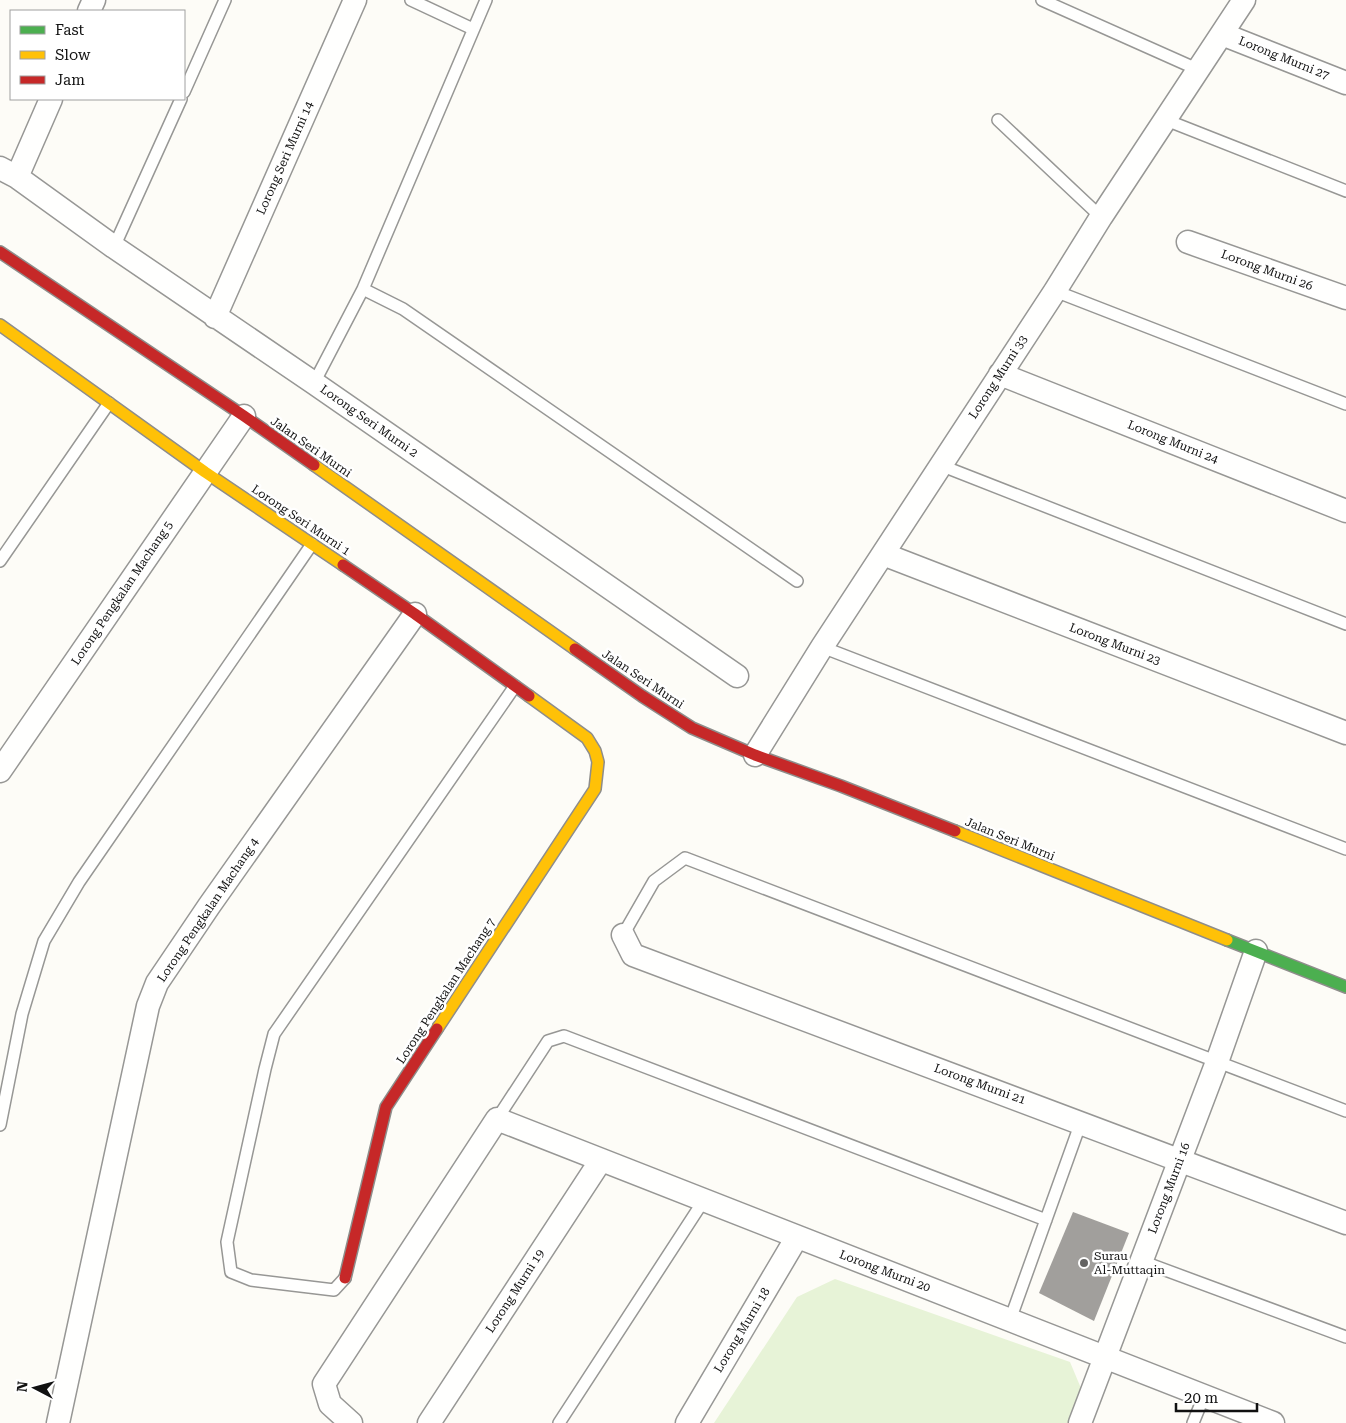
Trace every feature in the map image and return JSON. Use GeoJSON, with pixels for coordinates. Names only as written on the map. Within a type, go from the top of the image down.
{"type":"FeatureCollection","features":[{"type":"Feature","properties":{"kind":"street","name":"Lorong Seri Murni 14"},"geometry":{"type":"LineString","coordinates":[[215,316],[355,0]]}},
{"type":"Feature","properties":{"kind":"street","name":"Lorong Murni 33"},"geometry":{"type":"LineString","coordinates":[[755,755],[940,464],[1244,0]]}},
{"type":"Feature","properties":{"kind":"street","name":"Lorong Murni 27"},"geometry":{"type":"LineString","coordinates":[[1222,34],[1346,83]]}},
{"type":"Feature","properties":{"kind":"street"},"geometry":{"type":"LineString","coordinates":[[8,172],[50,100]]}},
{"type":"Feature","properties":{"kind":"street","name":"Lorong Seri Murni 2"},"geometry":{"type":"LineString","coordinates":[[8,172],[737,676]]}},
{"type":"Feature","properties":{"kind":"street","name":"Lorong Murni 26"},"geometry":{"type":"LineString","coordinates":[[1188,242],[1346,298]]}},
{"type":"Feature","properties":{"kind":"street","name":"Jalan Seri Murni"},"geometry":{"type":"LineString","coordinates":[[0,252],[244,416],[642,696],[692,728],[755,755],[850,789],[1346,986]]}},
{"type":"Feature","properties":{"kind":"street","name":"Lorong Seri Murni 1"},"geometry":{"type":"LineString","coordinates":[[2,330],[109,403],[204,472],[415,614],[587,738]]}},
{"type":"Feature","properties":{"kind":"street","name":"Lorong Murni 24"},"geometry":{"type":"LineString","coordinates":[[1000,374],[1346,511]]}},
{"type":"Feature","properties":{"kind":"street","name":"Lorong Pengkalan Machang 5"},"geometry":{"type":"LineString","coordinates":[[0,771],[244,416]]}},
{"type":"Feature","properties":{"kind":"street","name":"Lorong Murni 23"},"geometry":{"type":"LineString","coordinates":[[884,554],[1346,733]]}},
{"type":"Feature","properties":{"kind":"street","name":"Lorong Pengkalan Machang 4"},"geometry":{"type":"LineString","coordinates":[[58,1423],[148,1006],[157,983],[209,906],[415,614]]}},
{"type":"Feature","properties":{"kind":"street","name":"Lorong Pengkalan Machang 7"},"geometry":{"type":"LineString","coordinates":[[345,1278],[386,1107],[594,789],[599,771],[597,752],[587,738]]}},
{"type":"Feature","properties":{"kind":"street","name":"Lorong Murni 21"},"geometry":{"type":"LineString","coordinates":[[623,935],[633,955],[1180,1159],[1346,1223]]}},
{"type":"Feature","properties":{"kind":"street","name":"Lorong Murni 16"},"geometry":{"type":"LineString","coordinates":[[1080,1423],[1217,1062],[1256,951]]}},
{"type":"Feature","properties":{"kind":"street"},"geometry":{"type":"LineString","coordinates":[[351,1423],[330,1404],[324,1384],[497,1119]]}},
{"type":"Feature","properties":{"kind":"street","name":"Lorong Murni 20"},"geometry":{"type":"LineString","coordinates":[[497,1119],[1273,1423]]}},
{"type":"Feature","properties":{"kind":"street","name":"Lorong Murni 19"},"geometry":{"type":"LineString","coordinates":[[428,1423],[601,1160]]}},
{"type":"Feature","properties":{"kind":"street","name":"Lorong Murni 18"},"geometry":{"type":"LineString","coordinates":[[687,1423],[797,1237]]}},
{"type":"Feature","properties":{"kind":"lane"},"geometry":{"type":"LineString","coordinates":[[185,90],[225,0]]}},
{"type":"Feature","properties":{"kind":"lane"},"geometry":{"type":"LineString","coordinates":[[411,0],[473,29]]}},
{"type":"Feature","properties":{"kind":"lane"},"geometry":{"type":"LineString","coordinates":[[314,383],[363,288],[486,0]]}},
{"type":"Feature","properties":{"kind":"lane"},"geometry":{"type":"LineString","coordinates":[[1042,0],[1199,70]]}},
{"type":"Feature","properties":{"kind":"lane"},"geometry":{"type":"LineString","coordinates":[[114,247],[180,100]]}},
{"type":"Feature","properties":{"kind":"lane"},"geometry":{"type":"LineString","coordinates":[[998,120],[1101,218]]}},
{"type":"Feature","properties":{"kind":"lane"},"geometry":{"type":"LineString","coordinates":[[1166,120],[1346,191]]}},
{"type":"Feature","properties":{"kind":"lane"},"geometry":{"type":"LineString","coordinates":[[363,288],[403,308],[797,581]]}},
{"type":"Feature","properties":{"kind":"lane"},"geometry":{"type":"LineString","coordinates":[[1055,291],[1346,404]]}},
{"type":"Feature","properties":{"kind":"lane"},"geometry":{"type":"LineString","coordinates":[[0,561],[109,403]]}},
{"type":"Feature","properties":{"kind":"lane"},"geometry":{"type":"LineString","coordinates":[[940,464],[1346,624]]}},
{"type":"Feature","properties":{"kind":"lane"},"geometry":{"type":"LineString","coordinates":[[0,1125],[22,1014],[44,941],[79,882],[312,544]]}},
{"type":"Feature","properties":{"kind":"lane"},"geometry":{"type":"LineString","coordinates":[[822,647],[1346,848]]}},
{"type":"Feature","properties":{"kind":"lane"},"geometry":{"type":"LineString","coordinates":[[345,1278],[334,1290],[251,1280],[231,1272],[227,1242],[274,1034],[515,686]]}},
{"type":"Feature","properties":{"kind":"lane"},"geometry":{"type":"LineString","coordinates":[[623,935],[654,881],[685,858],[1346,1111]]}},
{"type":"Feature","properties":{"kind":"lane"},"geometry":{"type":"LineString","coordinates":[[497,1119],[548,1040],[564,1036],[1046,1220]]}},
{"type":"Feature","properties":{"kind":"lane"},"geometry":{"type":"LineString","coordinates":[[0,1073],[9,1082]]}},
{"type":"Feature","properties":{"kind":"lane"},"geometry":{"type":"LineString","coordinates":[[1010,1320],[1081,1122]]}},
{"type":"Feature","properties":{"kind":"lane"},"geometry":{"type":"LineString","coordinates":[[559,1423],[704,1200]]}},
{"type":"Feature","properties":{"kind":"lane"},"geometry":{"type":"LineString","coordinates":[[1142,1260],[1346,1337]]}},
{"type":"Feature","properties":{"kind":"lane"},"geometry":{"type":"LineString","coordinates":[[1194,1423],[1204,1396]]}},
{"type":"Feature","properties":{"kind":"green space"},"geometry":{"type":"Polygon","coordinates":[[[835,1279],[1070,1362],[1083,1393],[1071,1423],[714,1423],[797,1297],[835,1279]]]}},
{"type":"Feature","properties":{"kind":"building","name":"Surau Al-Muttaqin"},"geometry":{"type":"Polygon","coordinates":[[[1073,1212],[1129,1233],[1094,1321],[1039,1293],[1073,1212]]]}},
{"type":"Feature","properties":{"kind":"traffic: fast"},"geometry":{"type":"LineString","coordinates":[[1227,940],[1346,987]]}},
{"type":"Feature","properties":{"kind":"traffic: slow"},"geometry":{"type":"LineString","coordinates":[[0,325],[205,472],[343,565]]}},
{"type":"Feature","properties":{"kind":"traffic: slow"},"geometry":{"type":"LineString","coordinates":[[314,465],[575,649]]}},
{"type":"Feature","properties":{"kind":"traffic: slow"},"geometry":{"type":"LineString","coordinates":[[437,1029],[595,789],[598,762],[595,751],[587,738],[529,696]]}},
{"type":"Feature","properties":{"kind":"traffic: slow"},"geometry":{"type":"LineString","coordinates":[[955,831],[1227,940]]}},
{"type":"Feature","properties":{"kind":"traffic: jam"},"geometry":{"type":"LineString","coordinates":[[0,252],[314,465]]}},
{"type":"Feature","properties":{"kind":"traffic: jam"},"geometry":{"type":"LineString","coordinates":[[343,565],[529,696]]}},
{"type":"Feature","properties":{"kind":"traffic: jam"},"geometry":{"type":"LineString","coordinates":[[575,649],[692,728],[755,755],[841,786],[955,831]]}},
{"type":"Feature","properties":{"kind":"traffic: jam"},"geometry":{"type":"LineString","coordinates":[[345,1278],[386,1107],[437,1029]]}},
{"type":"Feature","properties":{"kind":"place","name":"Surau Al-Muttaqin"},"geometry":{"type":"Point","coordinates":[1084,1263]}}]}
